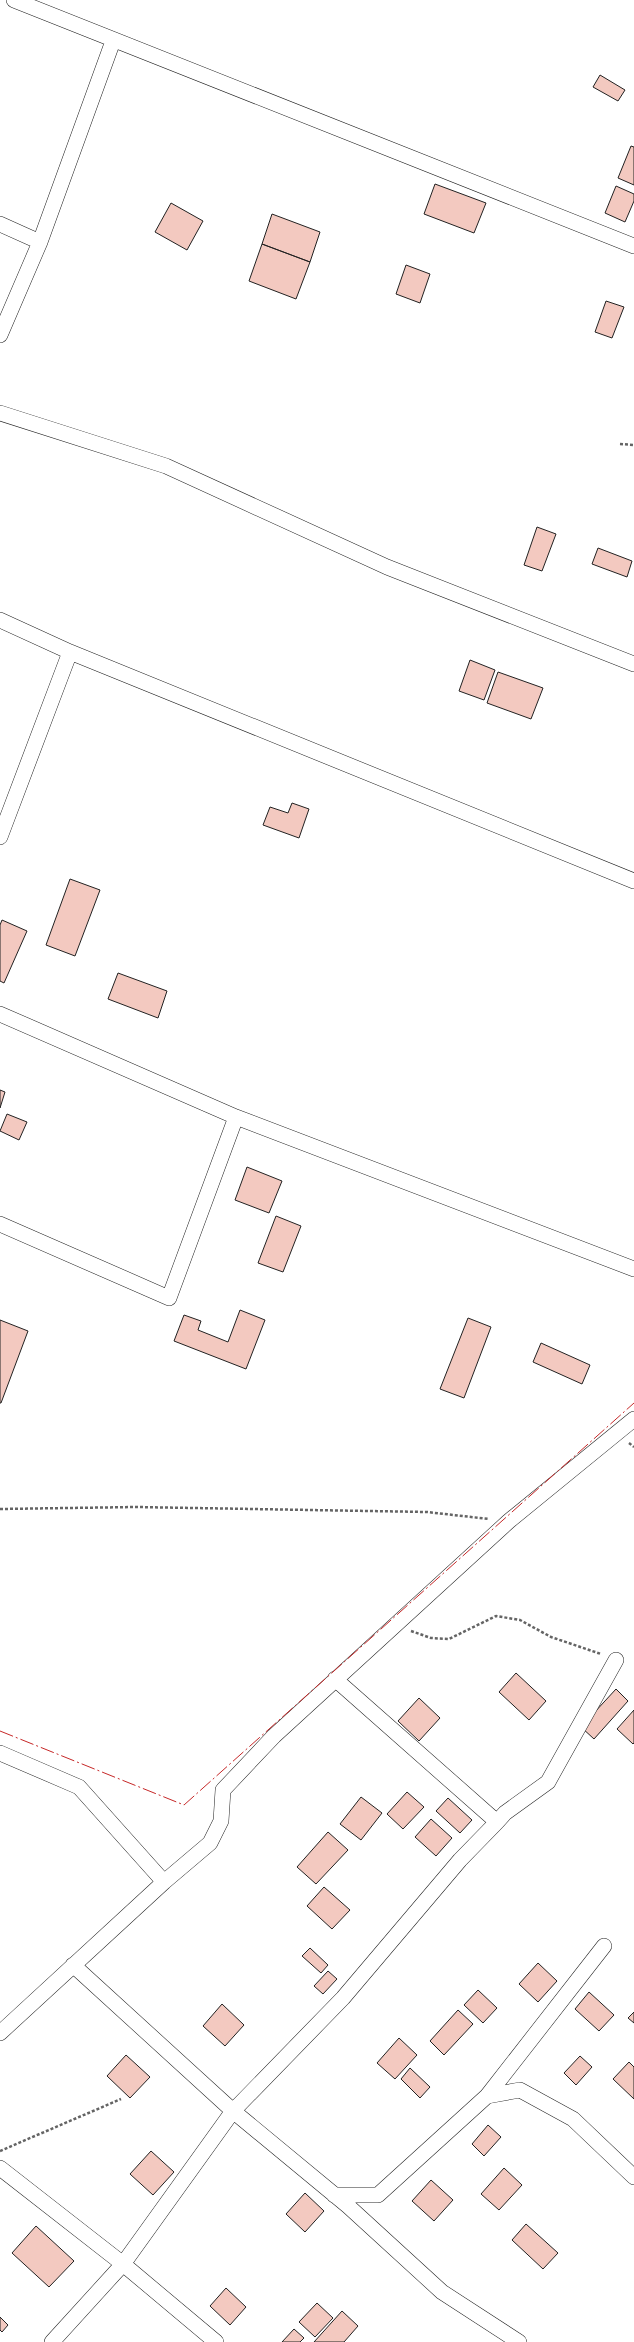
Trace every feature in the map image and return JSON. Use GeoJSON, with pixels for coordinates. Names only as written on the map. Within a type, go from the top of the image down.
{"type":"FeatureCollection","features":[{"type":"Feature","properties":{"kind":"street"},"geometry":{"type":"LineString","coordinates":[[14,0],[113,41],[634,246]]}},
{"type":"Feature","properties":{"kind":"street"},"geometry":{"type":"LineString","coordinates":[[0,335],[40,242],[113,41]]}},
{"type":"Feature","properties":{"kind":"street"},"geometry":{"type":"LineString","coordinates":[[0,224],[40,242]]}},
{"type":"Feature","properties":{"kind":"street"},"geometry":{"type":"LineString","coordinates":[[0,413],[166,466],[387,567],[634,664]]}},
{"type":"Feature","properties":{"kind":"street"},"geometry":{"type":"LineString","coordinates":[[0,620],[70,652],[634,881]]}},
{"type":"Feature","properties":{"kind":"street"},"geometry":{"type":"LineString","coordinates":[[0,837],[70,652]]}},
{"type":"Feature","properties":{"kind":"street"},"geometry":{"type":"LineString","coordinates":[[0,1014],[236,1117],[634,1269]]}},
{"type":"Feature","properties":{"kind":"street"},"geometry":{"type":"LineString","coordinates":[[0,1224],[169,1298],[236,1117]]}},
{"type":"Feature","properties":{"kind":"street"},"geometry":{"type":"LineString","coordinates":[[0,2033],[164,1882],[210,1843],[221,1821],[223,1790],[274,1736],[509,1521],[634,1419]]}},
{"type":"Feature","properties":{"kind":"street"},"geometry":{"type":"LineString","coordinates":[[52,2342],[123,2264],[233,2111],[343,1998],[460,1860],[505,1813],[548,1782],[616,1660]]}},
{"type":"Feature","properties":{"kind":"street"},"geometry":{"type":"LineString","coordinates":[[336,1679],[497,1822]]}},
{"type":"Feature","properties":{"kind":"street"},"geometry":{"type":"LineString","coordinates":[[0,1753],[79,1787],[164,1882]]}},
{"type":"Feature","properties":{"kind":"street"},"geometry":{"type":"LineString","coordinates":[[334,2195],[378,2195],[487,2096],[604,1946]]}},
{"type":"Feature","properties":{"kind":"street"},"geometry":{"type":"LineString","coordinates":[[73,1965],[233,2111],[334,2195],[442,2292],[519,2342]]}},
{"type":"Feature","properties":{"kind":"street"},"geometry":{"type":"LineString","coordinates":[[487,2096],[520,2090],[573,2119],[634,2177]]}},
{"type":"Feature","properties":{"kind":"street"},"geometry":{"type":"LineString","coordinates":[[0,2168],[123,2264],[216,2342]]}},
{"type":"Feature","properties":{"kind":"path"},"geometry":{"type":"LineString","coordinates":[[620,444],[634,445]]}},
{"type":"Feature","properties":{"kind":"path"},"geometry":{"type":"LineString","coordinates":[[0,1509],[136,1507],[427,1512],[509,1521]]}},
{"type":"Feature","properties":{"kind":"path"},"geometry":{"type":"LineString","coordinates":[[398,1621],[410,1631],[432,1638],[449,1639],[496,1616],[520,1620],[551,1637],[616,1660]]}},
{"type":"Feature","properties":{"kind":"path"},"geometry":{"type":"LineString","coordinates":[[0,2151],[121,2099]]}},
{"type":"Feature","properties":{"kind":"building"},"geometry":{"type":"Polygon","coordinates":[[[600,75],[625,90],[618,101],[593,87],[600,75]]]}},
{"type":"Feature","properties":{"kind":"building"},"geometry":{"type":"Polygon","coordinates":[[[631,146],[634,147],[634,185],[618,178],[631,146]]]}},
{"type":"Feature","properties":{"kind":"building"},"geometry":{"type":"Polygon","coordinates":[[[435,184],[486,203],[474,233],[424,214],[435,184]]]}},
{"type":"Feature","properties":{"kind":"building"},"geometry":{"type":"Polygon","coordinates":[[[616,186],[634,194],[634,201],[625,222],[605,213],[616,186]]]}},
{"type":"Feature","properties":{"kind":"building"},"geometry":{"type":"Polygon","coordinates":[[[171,203],[203,221],[187,250],[155,232],[171,203]]]}},
{"type":"Feature","properties":{"kind":"building"},"geometry":{"type":"Polygon","coordinates":[[[272,214],[320,232],[310,262],[262,244],[272,214]]]}},
{"type":"Feature","properties":{"kind":"building"},"geometry":{"type":"Polygon","coordinates":[[[262,244],[310,262],[296,299],[249,281],[262,244]]]}},
{"type":"Feature","properties":{"kind":"building"},"geometry":{"type":"Polygon","coordinates":[[[406,265],[430,274],[420,303],[396,294],[406,265]]]}},
{"type":"Feature","properties":{"kind":"building"},"geometry":{"type":"Polygon","coordinates":[[[606,301],[624,307],[612,338],[595,332],[606,301]]]}},
{"type":"Feature","properties":{"kind":"building"},"geometry":{"type":"Polygon","coordinates":[[[537,527],[556,534],[542,571],[524,565],[537,527]]]}},
{"type":"Feature","properties":{"kind":"building"},"geometry":{"type":"Polygon","coordinates":[[[598,548],[632,561],[627,577],[592,564],[598,548]]]}},
{"type":"Feature","properties":{"kind":"building"},"geometry":{"type":"Polygon","coordinates":[[[470,660],[495,670],[484,700],[459,691],[470,660]]]}},
{"type":"Feature","properties":{"kind":"building"},"geometry":{"type":"Polygon","coordinates":[[[498,672],[543,688],[531,719],[487,703],[498,672]]]}},
{"type":"Feature","properties":{"kind":"building"},"geometry":{"type":"Polygon","coordinates":[[[292,803],[309,809],[299,838],[263,825],[270,807],[288,813],[292,803]]]}},
{"type":"Feature","properties":{"kind":"building"},"geometry":{"type":"Polygon","coordinates":[[[70,879],[100,890],[75,956],[46,945],[70,879]]]}},
{"type":"Feature","properties":{"kind":"building"},"geometry":{"type":"Polygon","coordinates":[[[2,920],[27,931],[4,983],[0,981],[0,925],[2,920]]]}},
{"type":"Feature","properties":{"kind":"building"},"geometry":{"type":"Polygon","coordinates":[[[118,973],[167,991],[158,1018],[108,999],[118,973]]]}},
{"type":"Feature","properties":{"kind":"building"},"geometry":{"type":"Polygon","coordinates":[[[0,1090],[5,1092],[0,1108],[0,1090]]]}},
{"type":"Feature","properties":{"kind":"building"},"geometry":{"type":"Polygon","coordinates":[[[7,1114],[27,1122],[19,1140],[0,1131],[7,1114]]]}},
{"type":"Feature","properties":{"kind":"building"},"geometry":{"type":"Polygon","coordinates":[[[247,1167],[282,1181],[269,1213],[235,1200],[247,1167]]]}},
{"type":"Feature","properties":{"kind":"building"},"geometry":{"type":"Polygon","coordinates":[[[276,1216],[301,1226],[283,1272],[258,1263],[276,1216]]]}},
{"type":"Feature","properties":{"kind":"building"},"geometry":{"type":"Polygon","coordinates":[[[240,1310],[265,1320],[246,1369],[174,1341],[184,1315],[201,1321],[198,1330],[228,1342],[240,1310]]]}},
{"type":"Feature","properties":{"kind":"building"},"geometry":{"type":"Polygon","coordinates":[[[468,1318],[491,1327],[464,1398],[440,1389],[468,1318]]]}},
{"type":"Feature","properties":{"kind":"building"},"geometry":{"type":"Polygon","coordinates":[[[0,1320],[28,1331],[1,1403],[0,1403],[0,1320]]]}},
{"type":"Feature","properties":{"kind":"building"},"geometry":{"type":"Polygon","coordinates":[[[541,1343],[590,1365],[582,1384],[533,1362],[541,1343]]]}},
{"type":"Feature","properties":{"kind":"building"},"geometry":{"type":"Polygon","coordinates":[[[516,1673],[546,1701],[529,1720],[499,1692],[516,1673]]]}},
{"type":"Feature","properties":{"kind":"building"},"geometry":{"type":"Polygon","coordinates":[[[616,1689],[628,1701],[594,1739],[581,1727],[616,1689]]]}},
{"type":"Feature","properties":{"kind":"building"},"geometry":{"type":"Polygon","coordinates":[[[419,1698],[440,1718],[419,1741],[398,1721],[419,1698]]]}},
{"type":"Feature","properties":{"kind":"building"},"geometry":{"type":"Polygon","coordinates":[[[634,1710],[634,1743],[633,1744],[617,1729],[634,1710]]]}},
{"type":"Feature","properties":{"kind":"building"},"geometry":{"type":"Polygon","coordinates":[[[407,1792],[424,1807],[403,1829],[387,1814],[407,1792]]]}},
{"type":"Feature","properties":{"kind":"building"},"geometry":{"type":"Polygon","coordinates":[[[361,1797],[382,1813],[361,1840],[340,1824],[361,1797]]]}},
{"type":"Feature","properties":{"kind":"building"},"geometry":{"type":"Polygon","coordinates":[[[448,1798],[472,1820],[460,1833],[436,1811],[448,1798]]]}},
{"type":"Feature","properties":{"kind":"building"},"geometry":{"type":"Polygon","coordinates":[[[431,1819],[452,1838],[436,1856],[415,1837],[431,1819]]]}},
{"type":"Feature","properties":{"kind":"building"},"geometry":{"type":"Polygon","coordinates":[[[328,1832],[348,1850],[316,1884],[297,1867],[328,1832]]]}},
{"type":"Feature","properties":{"kind":"building"},"geometry":{"type":"Polygon","coordinates":[[[324,1887],[350,1910],[332,1929],[307,1906],[324,1887]]]}},
{"type":"Feature","properties":{"kind":"building"},"geometry":{"type":"Polygon","coordinates":[[[310,1948],[328,1965],[321,1973],[302,1956],[310,1948]]]}},
{"type":"Feature","properties":{"kind":"building"},"geometry":{"type":"Polygon","coordinates":[[[538,1963],[557,1981],[538,2002],[519,1984],[538,1963]]]}},
{"type":"Feature","properties":{"kind":"building"},"geometry":{"type":"Polygon","coordinates":[[[328,1971],[337,1979],[323,1994],[314,1986],[328,1971]]]}},
{"type":"Feature","properties":{"kind":"building"},"geometry":{"type":"Polygon","coordinates":[[[478,1990],[497,2008],[483,2023],[464,2005],[478,1990]]]}},
{"type":"Feature","properties":{"kind":"building"},"geometry":{"type":"Polygon","coordinates":[[[589,1992],[614,2015],[599,2031],[575,2009],[589,1992]]]}},
{"type":"Feature","properties":{"kind":"building"},"geometry":{"type":"Polygon","coordinates":[[[222,2004],[244,2025],[225,2046],[203,2026],[222,2004]]]}},
{"type":"Feature","properties":{"kind":"building"},"geometry":{"type":"Polygon","coordinates":[[[458,2010],[473,2024],[444,2055],[430,2041],[458,2010]]]}},
{"type":"Feature","properties":{"kind":"building"},"geometry":{"type":"Polygon","coordinates":[[[634,2012],[634,2023],[628,2018],[634,2012]]]}},
{"type":"Feature","properties":{"kind":"building"},"geometry":{"type":"Polygon","coordinates":[[[399,2038],[417,2055],[395,2079],[377,2063],[399,2038]]]}},
{"type":"Feature","properties":{"kind":"building"},"geometry":{"type":"Polygon","coordinates":[[[126,2055],[150,2077],[130,2098],[107,2076],[126,2055]]]}},
{"type":"Feature","properties":{"kind":"building"},"geometry":{"type":"Polygon","coordinates":[[[580,2056],[592,2067],[576,2085],[564,2073],[580,2056]]]}},
{"type":"Feature","properties":{"kind":"building"},"geometry":{"type":"Polygon","coordinates":[[[629,2062],[634,2067],[634,2099],[613,2079],[629,2062]]]}},
{"type":"Feature","properties":{"kind":"building"},"geometry":{"type":"Polygon","coordinates":[[[410,2068],[430,2087],[420,2098],[401,2079],[410,2068]]]}},
{"type":"Feature","properties":{"kind":"building"},"geometry":{"type":"Polygon","coordinates":[[[488,2125],[501,2137],[484,2156],[472,2144],[488,2125]]]}},
{"type":"Feature","properties":{"kind":"building"},"geometry":{"type":"Polygon","coordinates":[[[151,2151],[174,2172],[153,2195],[130,2174],[151,2151]]]}},
{"type":"Feature","properties":{"kind":"building"},"geometry":{"type":"Polygon","coordinates":[[[504,2168],[522,2185],[499,2210],[481,2194],[504,2168]]]}},
{"type":"Feature","properties":{"kind":"building"},"geometry":{"type":"Polygon","coordinates":[[[431,2180],[453,2200],[434,2221],[412,2201],[431,2180]]]}},
{"type":"Feature","properties":{"kind":"building"},"geometry":{"type":"Polygon","coordinates":[[[305,2193],[324,2211],[305,2232],[286,2214],[305,2193]]]}},
{"type":"Feature","properties":{"kind":"building"},"geometry":{"type":"Polygon","coordinates":[[[526,2224],[558,2253],[543,2269],[512,2240],[526,2224]]]}},
{"type":"Feature","properties":{"kind":"building"},"geometry":{"type":"Polygon","coordinates":[[[36,2226],[74,2261],[49,2287],[12,2253],[36,2226]]]}},
{"type":"Feature","properties":{"kind":"building"},"geometry":{"type":"Polygon","coordinates":[[[226,2288],[246,2307],[230,2325],[210,2306],[226,2288]]]}},
{"type":"Feature","properties":{"kind":"building"},"geometry":{"type":"Polygon","coordinates":[[[317,2303],[333,2318],[315,2337],[299,2322],[317,2303]]]}},
{"type":"Feature","properties":{"kind":"building"},"geometry":{"type":"Polygon","coordinates":[[[342,2311],[358,2326],[344,2342],[314,2342],[342,2311]]]}},
{"type":"Feature","properties":{"kind":"building"},"geometry":{"type":"Polygon","coordinates":[[[0,2317],[8,2325],[2,2332],[0,2330],[0,2317]]]}},
{"type":"Feature","properties":{"kind":"building"},"geometry":{"type":"Polygon","coordinates":[[[294,2329],[304,2338],[300,2342],[282,2342],[294,2329]]]}},
{"type":"Feature","properties":{"kind":"power"},"geometry":{"type":"LineString","coordinates":[[0,1731],[184,1805],[634,1403]]}}]}
